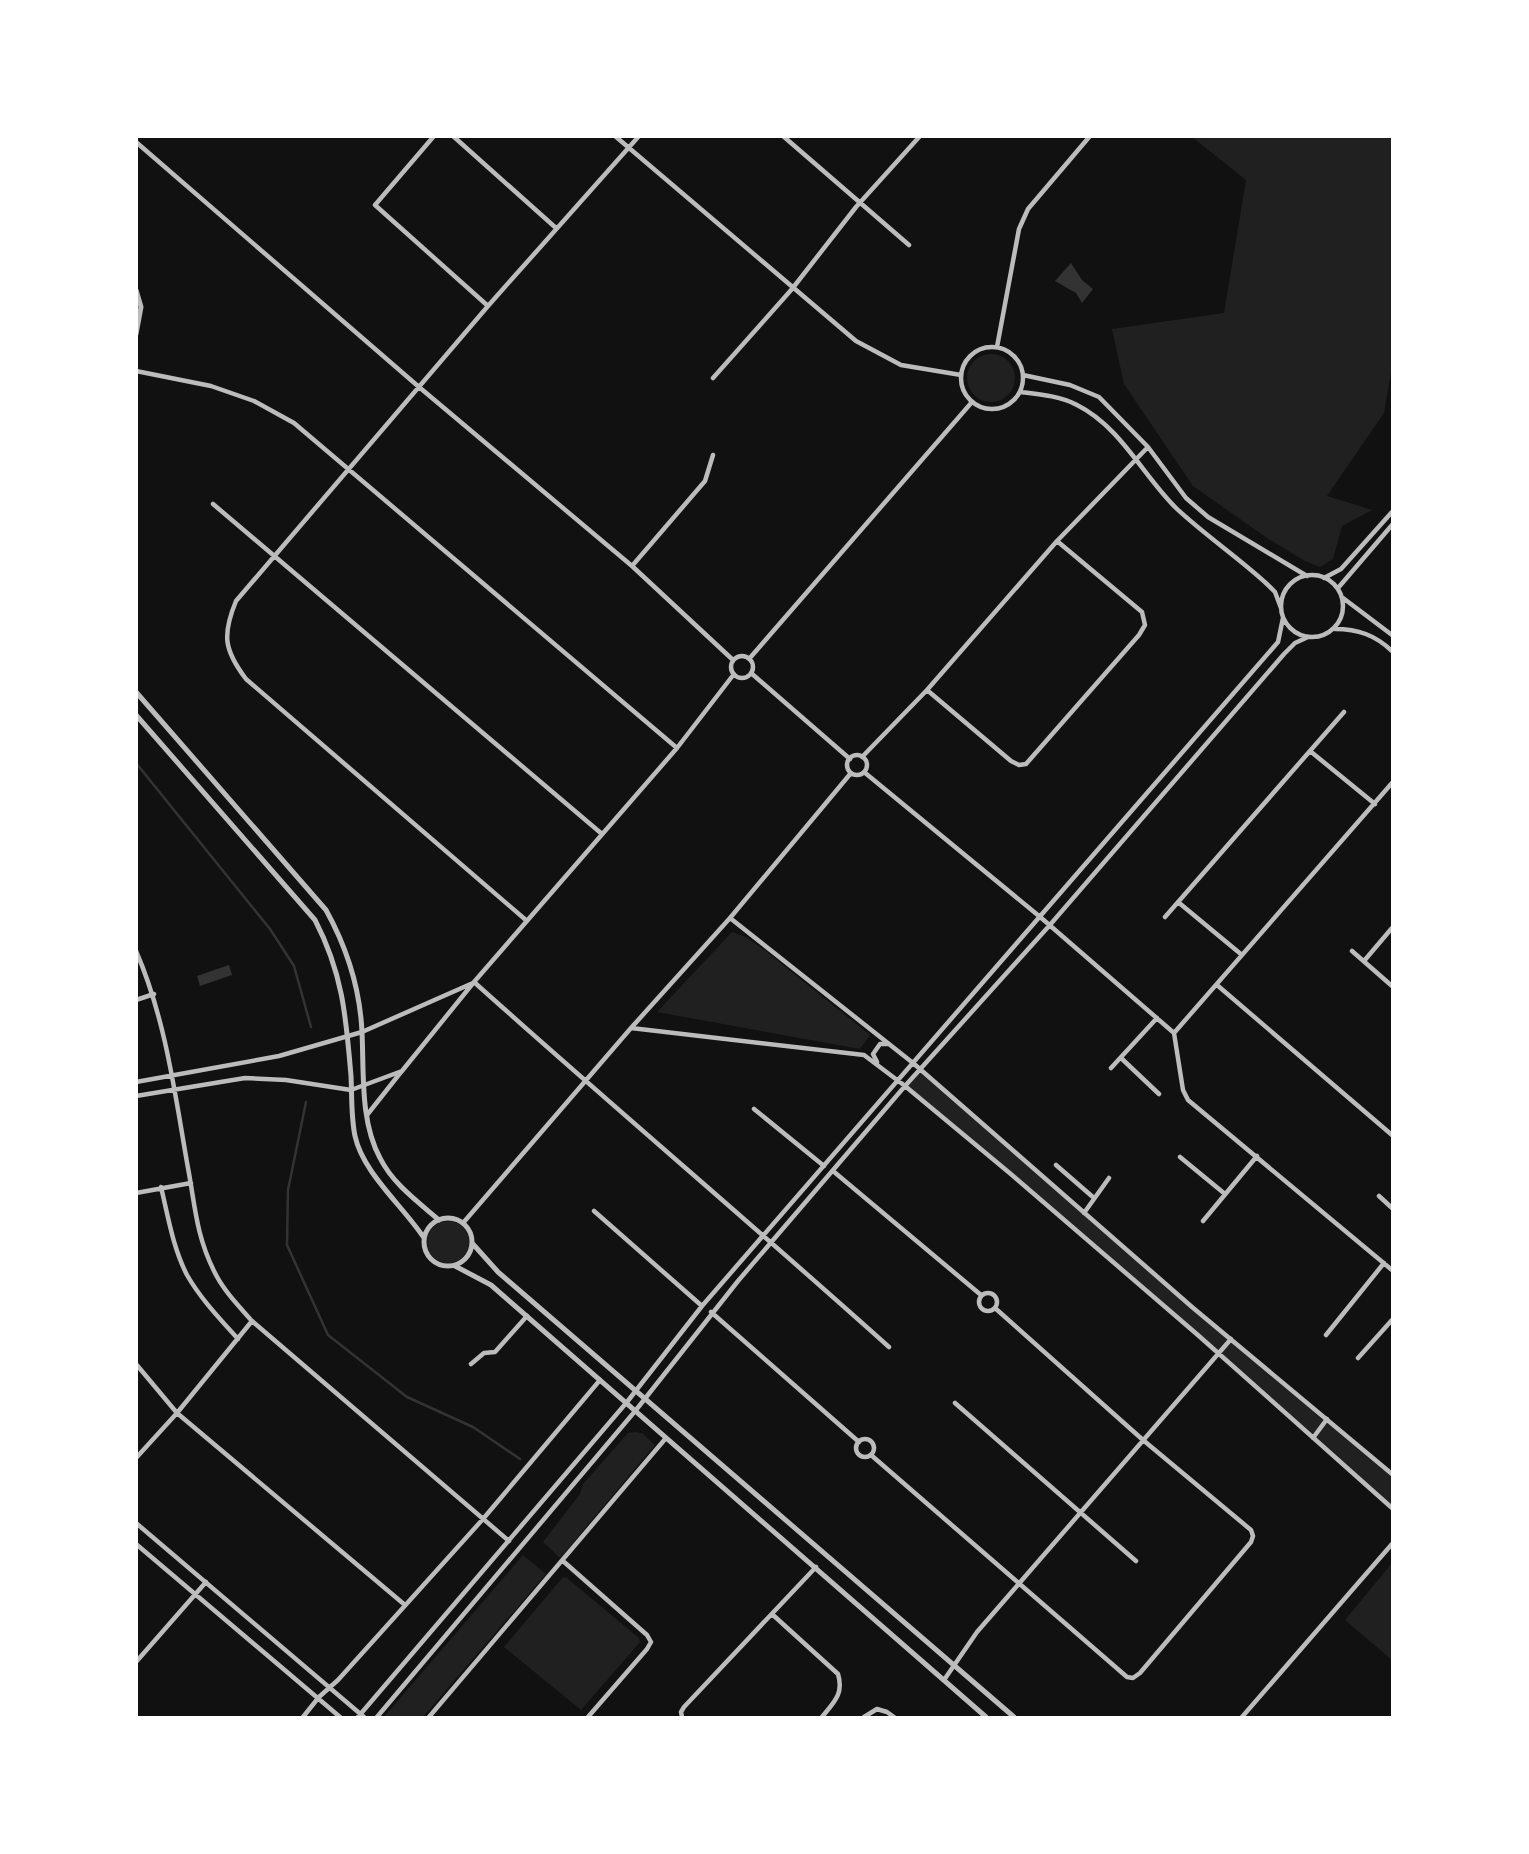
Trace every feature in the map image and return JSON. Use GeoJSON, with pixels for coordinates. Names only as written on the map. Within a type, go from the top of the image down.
{"type":"FeatureCollection","features":[{"type":"Feature","properties":{"kind":"street"},"geometry":{"type":"LineString","coordinates":[[434,136],[375,205],[488,306]]}},
{"type":"Feature","properties":{"kind":"street"},"geometry":{"type":"LineString","coordinates":[[453,136],[556,229]]}},
{"type":"Feature","properties":{"kind":"street"},"geometry":{"type":"LineString","coordinates":[[615,136],[856,341],[901,365],[961,375]]}},
{"type":"Feature","properties":{"kind":"street"},"geometry":{"type":"LineString","coordinates":[[527,921],[246,680],[232,661],[226,639],[236,601],[488,306],[639,136]]}},
{"type":"Feature","properties":{"kind":"street"},"geometry":{"type":"LineString","coordinates":[[783,136],[909,245]]}},
{"type":"Feature","properties":{"kind":"street"},"geometry":{"type":"LineString","coordinates":[[713,378],[792,289],[859,203],[920,136]]}},
{"type":"Feature","properties":{"kind":"street"},"geometry":{"type":"LineString","coordinates":[[997,347],[1019,229],[1028,209],[1090,136]]}},
{"type":"Feature","properties":{"kind":"street"},"geometry":{"type":"LineString","coordinates":[[136,142],[419,387],[632,566],[733,660]]}},
{"type":"Feature","properties":{"kind":"street"},"geometry":{"type":"LineString","coordinates":[[136,290],[141,307],[136,334]]}},
{"type":"Feature","properties":{"kind":"street"},"geometry":{"type":"LineString","coordinates":[[997,347],[1014,357],[1023,375],[1020,392],[1005,406],[996,409],[985,408],[972,402],[964,391],[961,375],[967,359],[973,353],[980,349],[997,347]]}},
{"type":"Feature","properties":{"kind":"street"},"geometry":{"type":"LineString","coordinates":[[136,371],[211,386],[254,401],[294,423],[677,748]]}},
{"type":"Feature","properties":{"kind":"street"},"geometry":{"type":"LineString","coordinates":[[1023,375],[1070,385],[1099,397],[1148,447],[1186,498],[1208,517],[1307,576]]}},
{"type":"Feature","properties":{"kind":"street"},"geometry":{"type":"LineString","coordinates":[[136,1523],[361,1717],[627,1402],[702,1306],[1278,642],[1283,618],[1275,592],[1190,521],[1156,488],[1111,430],[1077,405],[1061,399],[1020,392]]}},
{"type":"Feature","properties":{"kind":"street"},"geometry":{"type":"LineString","coordinates":[[750,659],[972,402]]}},
{"type":"Feature","properties":{"kind":"street"},"geometry":{"type":"LineString","coordinates":[[862,757],[927,690],[1057,541],[1148,447]]}},
{"type":"Feature","properties":{"kind":"street"},"geometry":{"type":"LineString","coordinates":[[632,566],[705,481],[713,455]]}},
{"type":"Feature","properties":{"kind":"street"},"geometry":{"type":"LineString","coordinates":[[213,505],[602,834]]}},
{"type":"Feature","properties":{"kind":"street"},"geometry":{"type":"LineString","coordinates":[[1324,578],[1349,562],[1392,512]]}},
{"type":"Feature","properties":{"kind":"street"},"geometry":{"type":"LineString","coordinates":[[1338,589],[1392,525]]}},
{"type":"Feature","properties":{"kind":"street"},"geometry":{"type":"LineString","coordinates":[[927,690],[1011,761],[1019,765],[1026,764],[1139,635],[1144,625],[1142,612],[1057,541]]}},
{"type":"Feature","properties":{"kind":"street"},"geometry":{"type":"LineString","coordinates":[[377,1717],[636,1410],[711,1312],[905,1086],[1049,926],[1294,643],[1308,637],[1325,635],[1334,629],[1343,614],[1342,597],[1338,589],[1324,578],[1307,576],[1296,579],[1287,587],[1281,608]]}},
{"type":"Feature","properties":{"kind":"street"},"geometry":{"type":"LineString","coordinates":[[1342,597],[1392,635]]}},
{"type":"Feature","properties":{"kind":"street"},"geometry":{"type":"LineString","coordinates":[[1283,618],[1296,633],[1308,637]]}},
{"type":"Feature","properties":{"kind":"street"},"geometry":{"type":"LineString","coordinates":[[1334,629],[1361,631],[1384,643],[1392,651]]}},
{"type":"Feature","properties":{"kind":"street"},"geometry":{"type":"LineString","coordinates":[[733,660],[743,656],[750,659]]}},
{"type":"Feature","properties":{"kind":"street"},"geometry":{"type":"LineString","coordinates":[[733,660],[731,668],[734,674],[745,677],[751,673],[750,659]]}},
{"type":"Feature","properties":{"kind":"street"},"geometry":{"type":"LineString","coordinates":[[751,673],[850,759]]}},
{"type":"Feature","properties":{"kind":"street"},"geometry":{"type":"LineString","coordinates":[[367,1115],[474,982],[677,748],[734,674]]}},
{"type":"Feature","properties":{"kind":"street"},"geometry":{"type":"LineString","coordinates":[[136,692],[326,910],[345,947],[352,970],[362,1031],[369,1132],[386,1168],[401,1188],[439,1220]]}},
{"type":"Feature","properties":{"kind":"street"},"geometry":{"type":"LineString","coordinates":[[1165,917],[1344,712]]}},
{"type":"Feature","properties":{"kind":"street"},"geometry":{"type":"LineString","coordinates":[[136,715],[315,920],[333,957],[345,1011],[355,1137],[368,1165],[424,1238]]}},
{"type":"Feature","properties":{"kind":"street"},"geometry":{"type":"LineString","coordinates":[[1310,751],[1375,804]]}},
{"type":"Feature","properties":{"kind":"street"},"geometry":{"type":"LineString","coordinates":[[855,756],[862,757],[867,766],[864,772],[858,775],[851,773],[847,765],[850,759],[855,756]]}},
{"type":"Feature","properties":{"kind":"street"},"geometry":{"type":"LineString","coordinates":[[864,772],[1039,916],[1174,1032],[1183,1090],[1188,1100],[1392,1270]]}},
{"type":"Feature","properties":{"kind":"street"},"geometry":{"type":"LineString","coordinates":[[463,1223],[730,918],[851,773]]}},
{"type":"Feature","properties":{"kind":"street"},"geometry":{"type":"LineString","coordinates":[[1174,1032],[1392,783]]}},
{"type":"Feature","properties":{"kind":"street"},"geometry":{"type":"LineString","coordinates":[[291,891],[301,881]]}},
{"type":"Feature","properties":{"kind":"street"},"geometry":{"type":"LineString","coordinates":[[1178,902],[1242,955]]}},
{"type":"Feature","properties":{"kind":"street"},"geometry":{"type":"LineString","coordinates":[[730,918],[913,1063],[1084,1213],[1392,1474]]}},
{"type":"Feature","properties":{"kind":"street"},"geometry":{"type":"LineString","coordinates":[[1364,961],[1392,928]]}},
{"type":"Feature","properties":{"kind":"street"},"geometry":{"type":"LineString","coordinates":[[136,951],[154,994],[172,1075],[194,1215],[214,1271],[226,1292],[252,1321],[509,1541]]}},
{"type":"Feature","properties":{"kind":"street"},"geometry":{"type":"LineString","coordinates":[[1352,951],[1392,986]]}},
{"type":"Feature","properties":{"kind":"street"},"geometry":{"type":"LineString","coordinates":[[136,1082],[279,1056],[347,1036],[474,982]]}},
{"type":"Feature","properties":{"kind":"street"},"geometry":{"type":"LineString","coordinates":[[474,982],[585,1082],[765,1235],[889,1347]]}},
{"type":"Feature","properties":{"kind":"street"},"geometry":{"type":"LineString","coordinates":[[1217,985],[1392,1135]]}},
{"type":"Feature","properties":{"kind":"street"},"geometry":{"type":"LineString","coordinates":[[136,1000],[154,994]]}},
{"type":"Feature","properties":{"kind":"street"},"geometry":{"type":"LineString","coordinates":[[1111,1068],[1157,1018]]}},
{"type":"Feature","properties":{"kind":"street"},"geometry":{"type":"LineString","coordinates":[[631,1028],[864,1055],[877,1063],[1219,1354],[1392,1508]]}},
{"type":"Feature","properties":{"kind":"street"},"geometry":{"type":"LineString","coordinates":[[877,1063],[873,1054],[875,1049],[880,1044],[889,1044]]}},
{"type":"Feature","properties":{"kind":"street"},"geometry":{"type":"LineString","coordinates":[[1121,1058],[1158,1094]]}},
{"type":"Feature","properties":{"kind":"street"},"geometry":{"type":"LineString","coordinates":[[136,1096],[245,1078],[286,1080],[351,1090],[402,1071]]}},
{"type":"Feature","properties":{"kind":"street"},"geometry":{"type":"LineString","coordinates":[[754,1110],[824,1166]]}},
{"type":"Feature","properties":{"kind":"street"},"geometry":{"type":"LineString","coordinates":[[1203,1221],[1257,1156]]}},
{"type":"Feature","properties":{"kind":"street"},"geometry":{"type":"LineString","coordinates":[[1180,1157],[1225,1194]]}},
{"type":"Feature","properties":{"kind":"street"},"geometry":{"type":"LineString","coordinates":[[1056,1165],[1094,1198]]}},
{"type":"Feature","properties":{"kind":"street"},"geometry":{"type":"LineString","coordinates":[[833,1171],[981,1295]]}},
{"type":"Feature","properties":{"kind":"street"},"geometry":{"type":"LineString","coordinates":[[1084,1213],[1109,1178]]}},
{"type":"Feature","properties":{"kind":"street"},"geometry":{"type":"LineString","coordinates":[[136,1193],[191,1183]]}},
{"type":"Feature","properties":{"kind":"street"},"geometry":{"type":"LineString","coordinates":[[161,1187],[175,1245],[187,1275],[237,1339]]}},
{"type":"Feature","properties":{"kind":"street"},"geometry":{"type":"LineString","coordinates":[[1379,1196],[1392,1208]]}},
{"type":"Feature","properties":{"kind":"street"},"geometry":{"type":"LineString","coordinates":[[594,1211],[702,1306]]}},
{"type":"Feature","properties":{"kind":"street"},"geometry":{"type":"LineString","coordinates":[[455,1266],[469,1254],[471,1236],[463,1223],[451,1218],[439,1220],[427,1229],[424,1238],[426,1255],[434,1263],[455,1266],[491,1285],[986,1717]]}},
{"type":"Feature","properties":{"kind":"street"},"geometry":{"type":"LineString","coordinates":[[472,1243],[498,1272],[1014,1717]]}},
{"type":"Feature","properties":{"kind":"street"},"geometry":{"type":"LineString","coordinates":[[1326,1335],[1384,1263]]}},
{"type":"Feature","properties":{"kind":"street"},"geometry":{"type":"LineString","coordinates":[[986,1292],[995,1296],[995,1308],[990,1311],[982,1309],[979,1304],[981,1295],[986,1292]]}},
{"type":"Feature","properties":{"kind":"street"},"geometry":{"type":"LineString","coordinates":[[871,1455],[1126,1677],[1133,1678],[1149,1663],[1251,1542],[1251,1530],[1143,1440],[995,1308]]}},
{"type":"Feature","properties":{"kind":"street"},"geometry":{"type":"LineString","coordinates":[[711,1312],[859,1442]]}},
{"type":"Feature","properties":{"kind":"street"},"geometry":{"type":"LineString","coordinates":[[471,1364],[484,1353],[495,1352],[527,1316]]}},
{"type":"Feature","properties":{"kind":"street"},"geometry":{"type":"LineString","coordinates":[[1358,1358],[1392,1320]]}},
{"type":"Feature","properties":{"kind":"street"},"geometry":{"type":"LineString","coordinates":[[136,1458],[177,1413],[252,1321]]}},
{"type":"Feature","properties":{"kind":"street"},"geometry":{"type":"LineString","coordinates":[[944,1680],[977,1632],[1231,1339]]}},
{"type":"Feature","properties":{"kind":"street"},"geometry":{"type":"LineString","coordinates":[[136,1364],[177,1413],[405,1605]]}},
{"type":"Feature","properties":{"kind":"street"},"geometry":{"type":"LineString","coordinates":[[303,1717],[483,1519],[600,1380]]}},
{"type":"Feature","properties":{"kind":"street"},"geometry":{"type":"LineString","coordinates":[[955,1403],[1082,1511],[1136,1561]]}},
{"type":"Feature","properties":{"kind":"street"},"geometry":{"type":"LineString","coordinates":[[1313,1438],[1327,1419]]}},
{"type":"Feature","properties":{"kind":"street"},"geometry":{"type":"LineString","coordinates":[[429,1717],[666,1437]]}},
{"type":"Feature","properties":{"kind":"street"},"geometry":{"type":"LineString","coordinates":[[867,1440],[872,1443],[874,1449],[871,1455],[859,1455],[856,1450],[859,1442],[867,1440]]}},
{"type":"Feature","properties":{"kind":"street"},"geometry":{"type":"LineString","coordinates":[[136,1544],[340,1717]]}},
{"type":"Feature","properties":{"kind":"street"},"geometry":{"type":"LineString","coordinates":[[1242,1717],[1392,1544]]}},
{"type":"Feature","properties":{"kind":"street"},"geometry":{"type":"LineString","coordinates":[[563,1561],[647,1635],[651,1642],[588,1717]]}},
{"type":"Feature","properties":{"kind":"street"},"geometry":{"type":"LineString","coordinates":[[682,1717],[684,1707],[816,1567]]}},
{"type":"Feature","properties":{"kind":"street"},"geometry":{"type":"LineString","coordinates":[[136,1662],[206,1583]]}},
{"type":"Feature","properties":{"kind":"street"},"geometry":{"type":"LineString","coordinates":[[773,1615],[838,1674],[840,1695],[822,1717]]}},
{"type":"Feature","properties":{"kind":"street"},"geometry":{"type":"LineString","coordinates":[[864,1717],[877,1709],[894,1717]]}},
{"type":"Feature","properties":{"kind":"shaded area"},"geometry":{"type":"Polygon","coordinates":[[[1192,137],[1392,137],[1392,366],[1384,413],[1327,496],[1372,510],[1342,526],[1333,559],[1320,567],[1267,538],[1193,486],[1124,384],[1112,329],[1224,313],[1246,180],[1192,137]]]}},
{"type":"Feature","properties":{"kind":"shaded area"},"geometry":{"type":"Polygon","coordinates":[[[1071,263],[1082,280],[1093,289],[1082,303],[1076,293],[1055,281],[1071,263]]]}},
{"type":"Feature","properties":{"kind":"shaded area"},"geometry":{"type":"Polygon","coordinates":[[[991,354],[1008,361],[1015,378],[1008,395],[991,402],[974,395],[967,378],[974,361],[991,354]]]}},
{"type":"Feature","properties":{"kind":"shaded area"},"geometry":{"type":"Polygon","coordinates":[[[732,932],[746,937],[767,952],[870,1035],[860,1049],[657,1012],[732,932]]]}},
{"type":"Feature","properties":{"kind":"shaded area"},"geometry":{"type":"Polygon","coordinates":[[[229,965],[232,975],[200,986],[197,976],[229,965]]]}},
{"type":"Feature","properties":{"kind":"shaded area"},"geometry":{"type":"Polygon","coordinates":[[[921,1070],[1192,1307],[1392,1475],[1392,1507],[906,1086],[921,1070]]]}},
{"type":"Feature","properties":{"kind":"shaded area"},"geometry":{"type":"Polygon","coordinates":[[[448,1221],[463,1227],[469,1242],[463,1257],[448,1263],[433,1257],[427,1242],[433,1227],[448,1221]]]}},
{"type":"Feature","properties":{"kind":"shaded area"},"geometry":{"type":"Polygon","coordinates":[[[628,1433],[642,1433],[655,1445],[560,1558],[543,1542],[580,1494],[583,1484],[628,1433]]]}},
{"type":"Feature","properties":{"kind":"shaded area"},"geometry":{"type":"Polygon","coordinates":[[[523,1555],[546,1574],[423,1717],[384,1717],[523,1555]]]}},
{"type":"Feature","properties":{"kind":"shaded area"},"geometry":{"type":"Polygon","coordinates":[[[1392,1563],[1392,1660],[1345,1620],[1392,1563]]]}},
{"type":"Feature","properties":{"kind":"shaded area"},"geometry":{"type":"Polygon","coordinates":[[[563,1577],[639,1638],[640,1642],[581,1710],[504,1647],[563,1577]]]}},
{"type":"Feature","properties":{"kind":"waterway"},"geometry":{"type":"LineString","coordinates":[[136,763],[270,929],[294,966],[311,1027]]}},
{"type":"Feature","properties":{"kind":"waterway"},"geometry":{"type":"LineString","coordinates":[[306,1102],[288,1190],[287,1245],[328,1335],[407,1397],[473,1427],[520,1459]]}}]}
